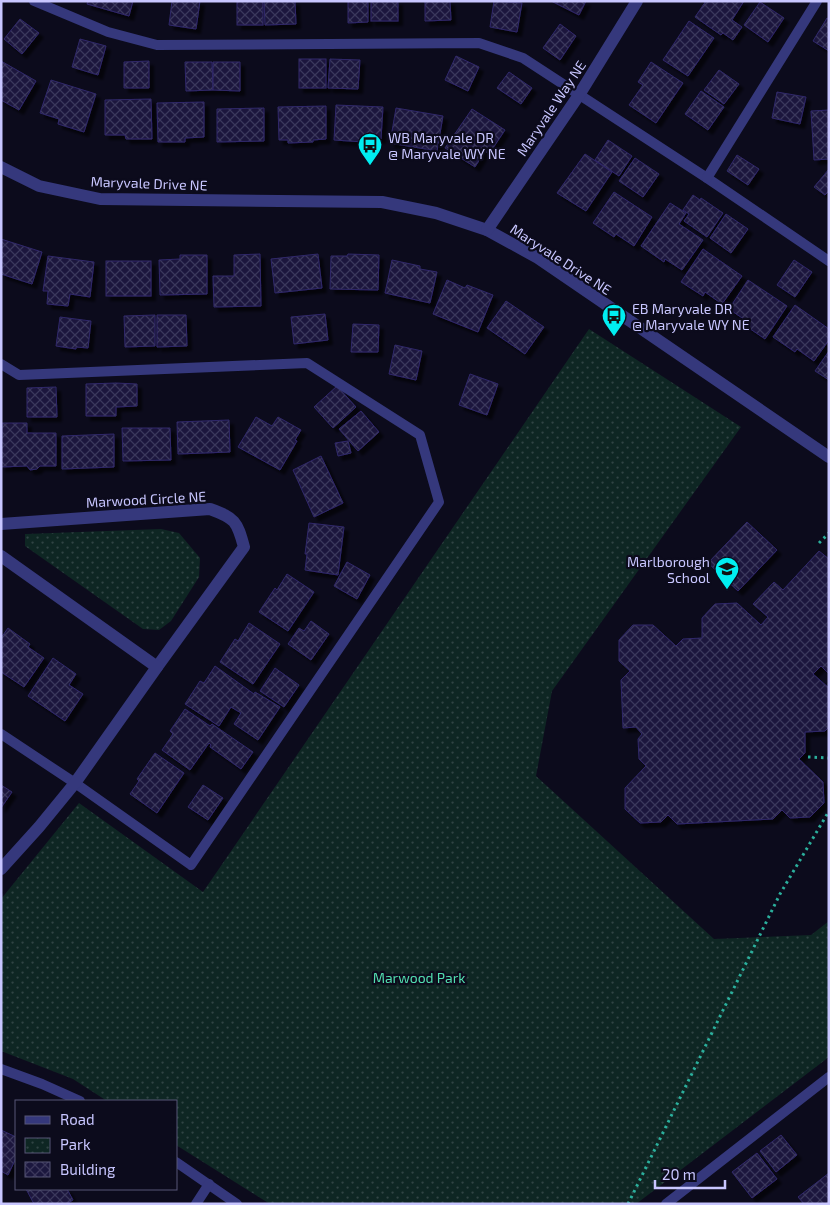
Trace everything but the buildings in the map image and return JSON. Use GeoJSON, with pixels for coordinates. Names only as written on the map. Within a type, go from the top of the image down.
{"type":"FeatureCollection","features":[{"type":"Feature","properties":{"kind":"street","name":"Maryvale Way NE"},"geometry":{"type":"LineString","coordinates":[[487,230],[579,95],[637,1]]}},
{"type":"Feature","properties":{"kind":"street","name":"Maryvale Drive NE"},"geometry":{"type":"LineString","coordinates":[[1,167],[39,186],[100,199],[382,202],[436,213],[487,230],[538,258],[829,457]]}},
{"type":"Feature","properties":{"kind":"street","name":"Marwood Circle NE"},"geometry":{"type":"LineString","coordinates":[[1,524],[210,508],[229,516],[239,529],[244,546],[75,783],[1,869]]}},
{"type":"Feature","properties":{"kind":"street"},"geometry":{"type":"LineString","coordinates":[[1,556],[157,667]]}},
{"type":"Feature","properties":{"kind":"lane"},"geometry":{"type":"LineString","coordinates":[[34,1],[108,32],[157,44],[479,43],[523,58],[707,178],[829,261]]}},
{"type":"Feature","properties":{"kind":"lane"},"geometry":{"type":"LineString","coordinates":[[707,178],[817,1]]}},
{"type":"Feature","properties":{"kind":"lane"},"geometry":{"type":"LineString","coordinates":[[1,364],[18,375],[307,362],[420,436],[439,502],[191,865],[75,783],[1,734]]}},
{"type":"Feature","properties":{"kind":"lane"},"geometry":{"type":"LineString","coordinates":[[1,1069],[78,1100]]}},
{"type":"Feature","properties":{"kind":"lane"},"geometry":{"type":"LineString","coordinates":[[666,1204],[829,1077]]}},
{"type":"Feature","properties":{"kind":"lane"},"geometry":{"type":"LineString","coordinates":[[178,1163],[237,1204]]}},
{"type":"Feature","properties":{"kind":"lane"},"geometry":{"type":"LineString","coordinates":[[196,1204],[209,1184]]}},
{"type":"Feature","properties":{"kind":"path"},"geometry":{"type":"LineString","coordinates":[[819,543],[829,533]]}},
{"type":"Feature","properties":{"kind":"path"},"geometry":{"type":"LineString","coordinates":[[808,757],[829,758]]}},
{"type":"Feature","properties":{"kind":"path"},"geometry":{"type":"LineString","coordinates":[[628,1204],[780,894],[829,811]]}},
{"type":"Feature","properties":{"kind":"green space","name":"Marwood Park"},"geometry":{"type":"Polygon","coordinates":[[[589,329],[741,427],[552,691],[536,776],[714,939],[811,935],[829,921],[829,1057],[636,1204],[270,1204],[178,1146],[178,1100],[105,1100],[73,1079],[1,1051],[1,899],[79,803],[203,892],[589,329]]]}},
{"type":"Feature","properties":{"kind":"green space"},"geometry":{"type":"Polygon","coordinates":[[[161,529],[179,533],[200,558],[199,577],[171,621],[159,630],[143,629],[25,546],[25,534],[161,529]]]}},
{"type":"Feature","properties":{"kind":"place","name":"WB Maryvale DR @ Maryvale WY NE"},"geometry":{"type":"Point","coordinates":[370,166]}},
{"type":"Feature","properties":{"kind":"place","name":"EB Maryvale DR @ Maryvale WY NE"},"geometry":{"type":"Point","coordinates":[614,337]}},
{"type":"Feature","properties":{"kind":"place","name":"Marlborough School"},"geometry":{"type":"Point","coordinates":[727,590]}}]}
